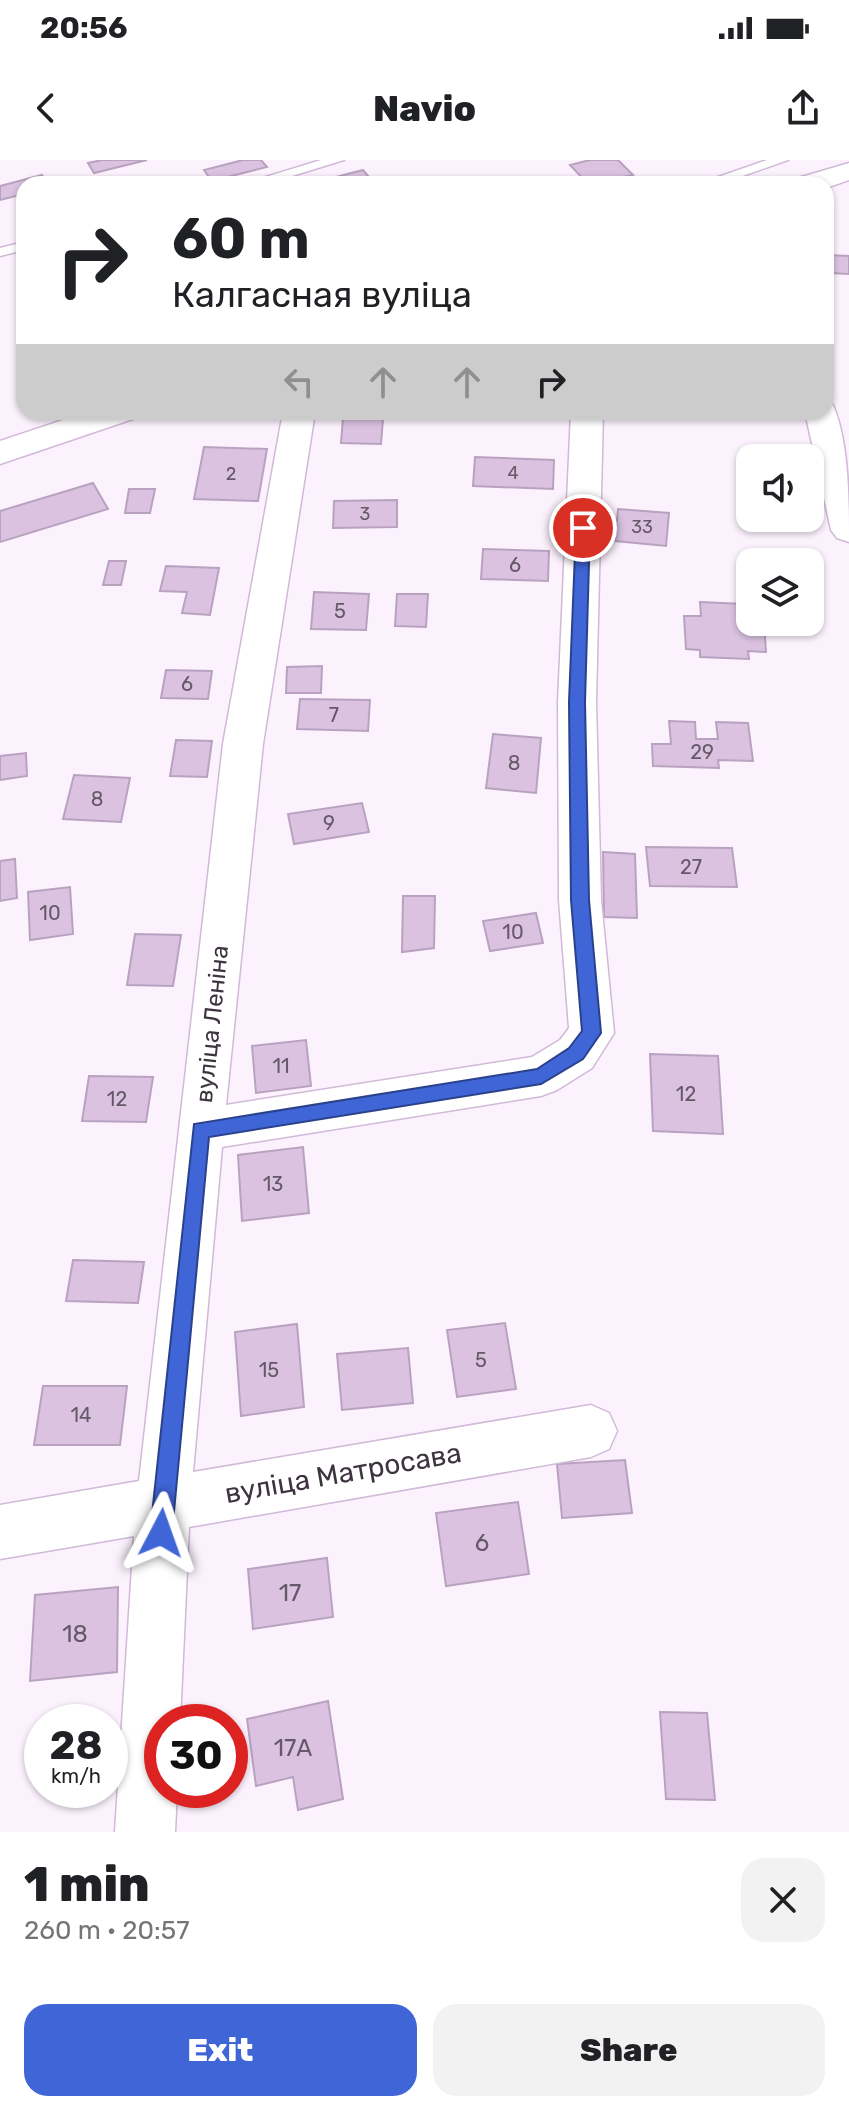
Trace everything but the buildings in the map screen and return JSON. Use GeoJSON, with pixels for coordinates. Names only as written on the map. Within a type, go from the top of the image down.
{"type":"FeatureCollection","features":[{"type":"Feature","properties":{"kind":"street"},"geometry":{"type":"LineString","coordinates":[[0,453],[91,420]]}},
{"type":"Feature","properties":{"kind":"street","name":"вуліца Леніна"},"geometry":{"type":"LineString","coordinates":[[145,1832],[163,1504],[200,1130],[243,744],[298,420]]}},
{"type":"Feature","properties":{"kind":"street"},"geometry":{"type":"LineString","coordinates":[[200,1130],[541,1076],[576,1054],[592,1033],[580,900],[577,702],[587,420]]}},
{"type":"Feature","properties":{"kind":"street"},"geometry":{"type":"LineString","coordinates":[[823,420],[849,530]]}},
{"type":"Feature","properties":{"kind":"street","name":"вуліца Матросава"},"geometry":{"type":"LineString","coordinates":[[0,1532],[591,1431]]}},
{"type":"Feature","properties":{"kind":"lane"},"geometry":{"type":"LineString","coordinates":[[279,176],[337,160]]}},
{"type":"Feature","properties":{"kind":"lane"},"geometry":{"type":"LineString","coordinates":[[730,176],[781,160]]}},
{"type":"Feature","properties":{"kind":"route"},"geometry":{"type":"LineString","coordinates":[[161,1533],[200,1130],[541,1076],[576,1054],[592,1033],[580,900],[577,702],[583,528]]}}]}
